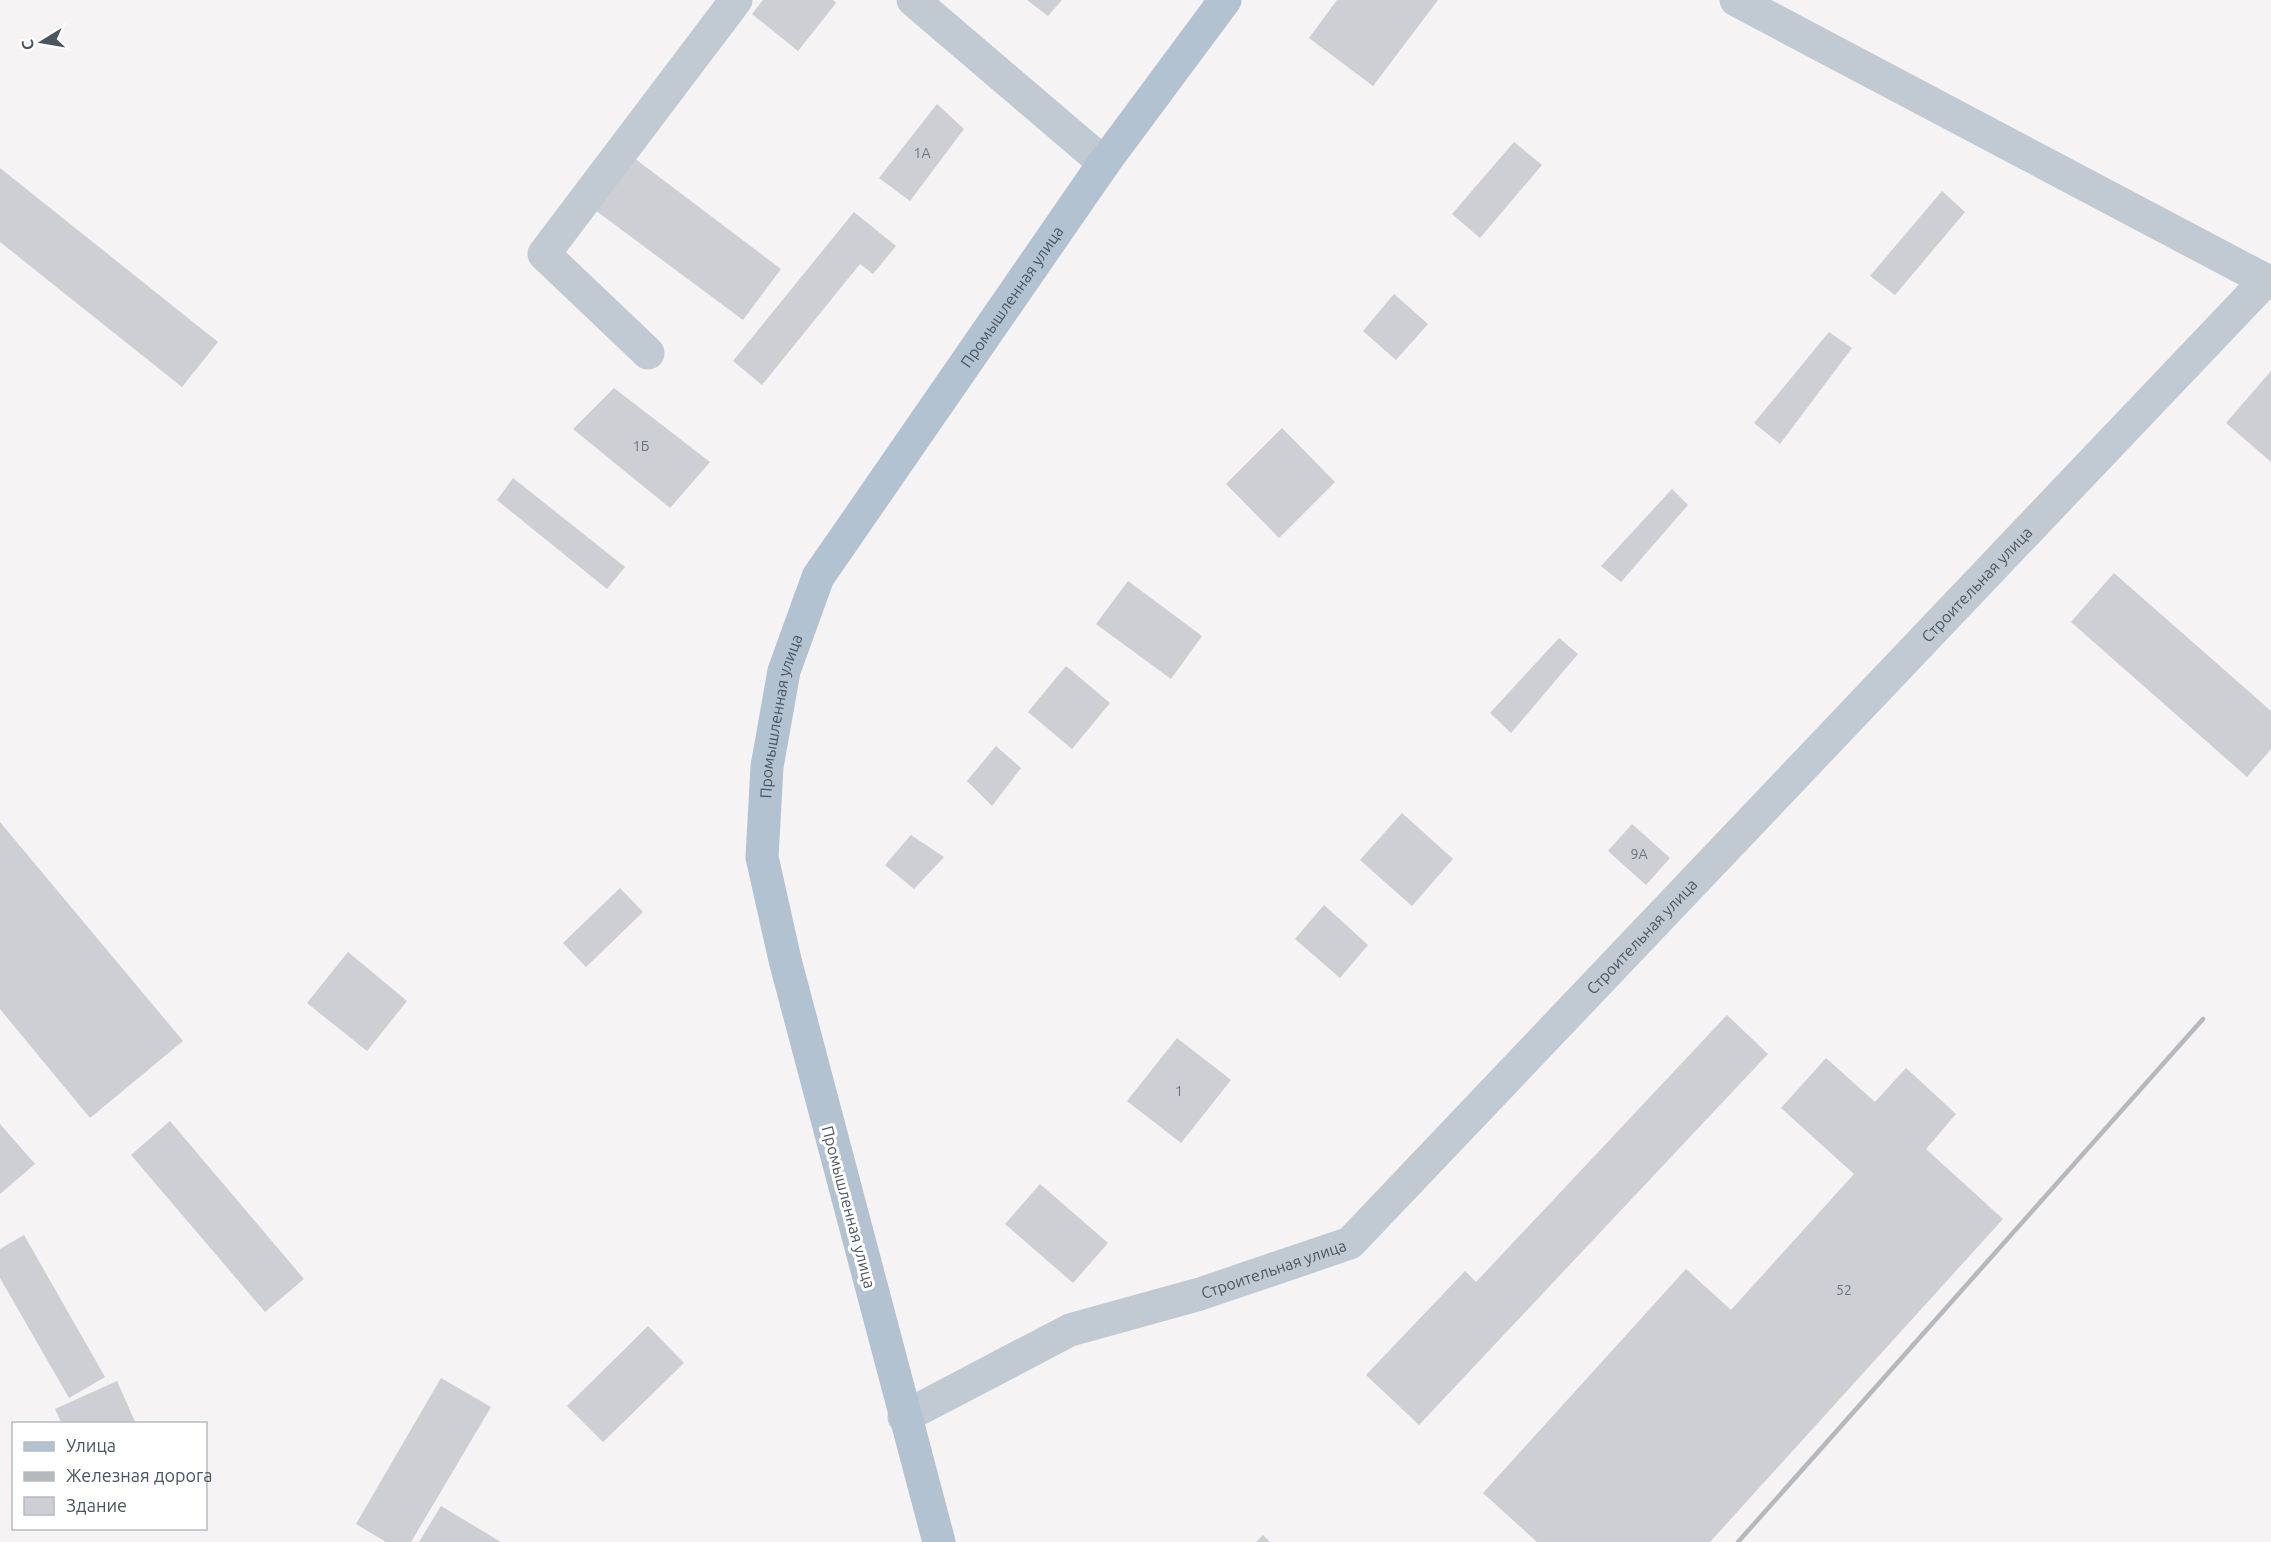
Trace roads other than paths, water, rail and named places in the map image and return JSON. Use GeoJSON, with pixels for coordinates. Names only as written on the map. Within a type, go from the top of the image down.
{"type":"FeatureCollection","features":[{"type":"Feature","properties":{"kind":"main road","name":"Промышленная улица"},"geometry":{"type":"LineString","coordinates":[[939,1542],[904,1417],[788,971],[762,857],[767,767],[784,671],[818,577],[1104,163],[1226,0]]}},
{"type":"Feature","properties":{"kind":"street"},"geometry":{"type":"LineString","coordinates":[[648,353],[544,254],[736,0]]}},
{"type":"Feature","properties":{"kind":"street"},"geometry":{"type":"LineString","coordinates":[[913,0],[1104,163]]}},
{"type":"Feature","properties":{"kind":"street"},"geometry":{"type":"LineString","coordinates":[[1736,0],[2268,281]]}},
{"type":"Feature","properties":{"kind":"street","name":"Строительная улица"},"geometry":{"type":"LineString","coordinates":[[904,1417],[1070,1330],[1200,1294],[1350,1243],[2268,281]]}},
{"type":"Feature","properties":{"kind":"railway"},"geometry":{"type":"LineString","coordinates":[[1738,1542],[2203,1019]]}}]}
